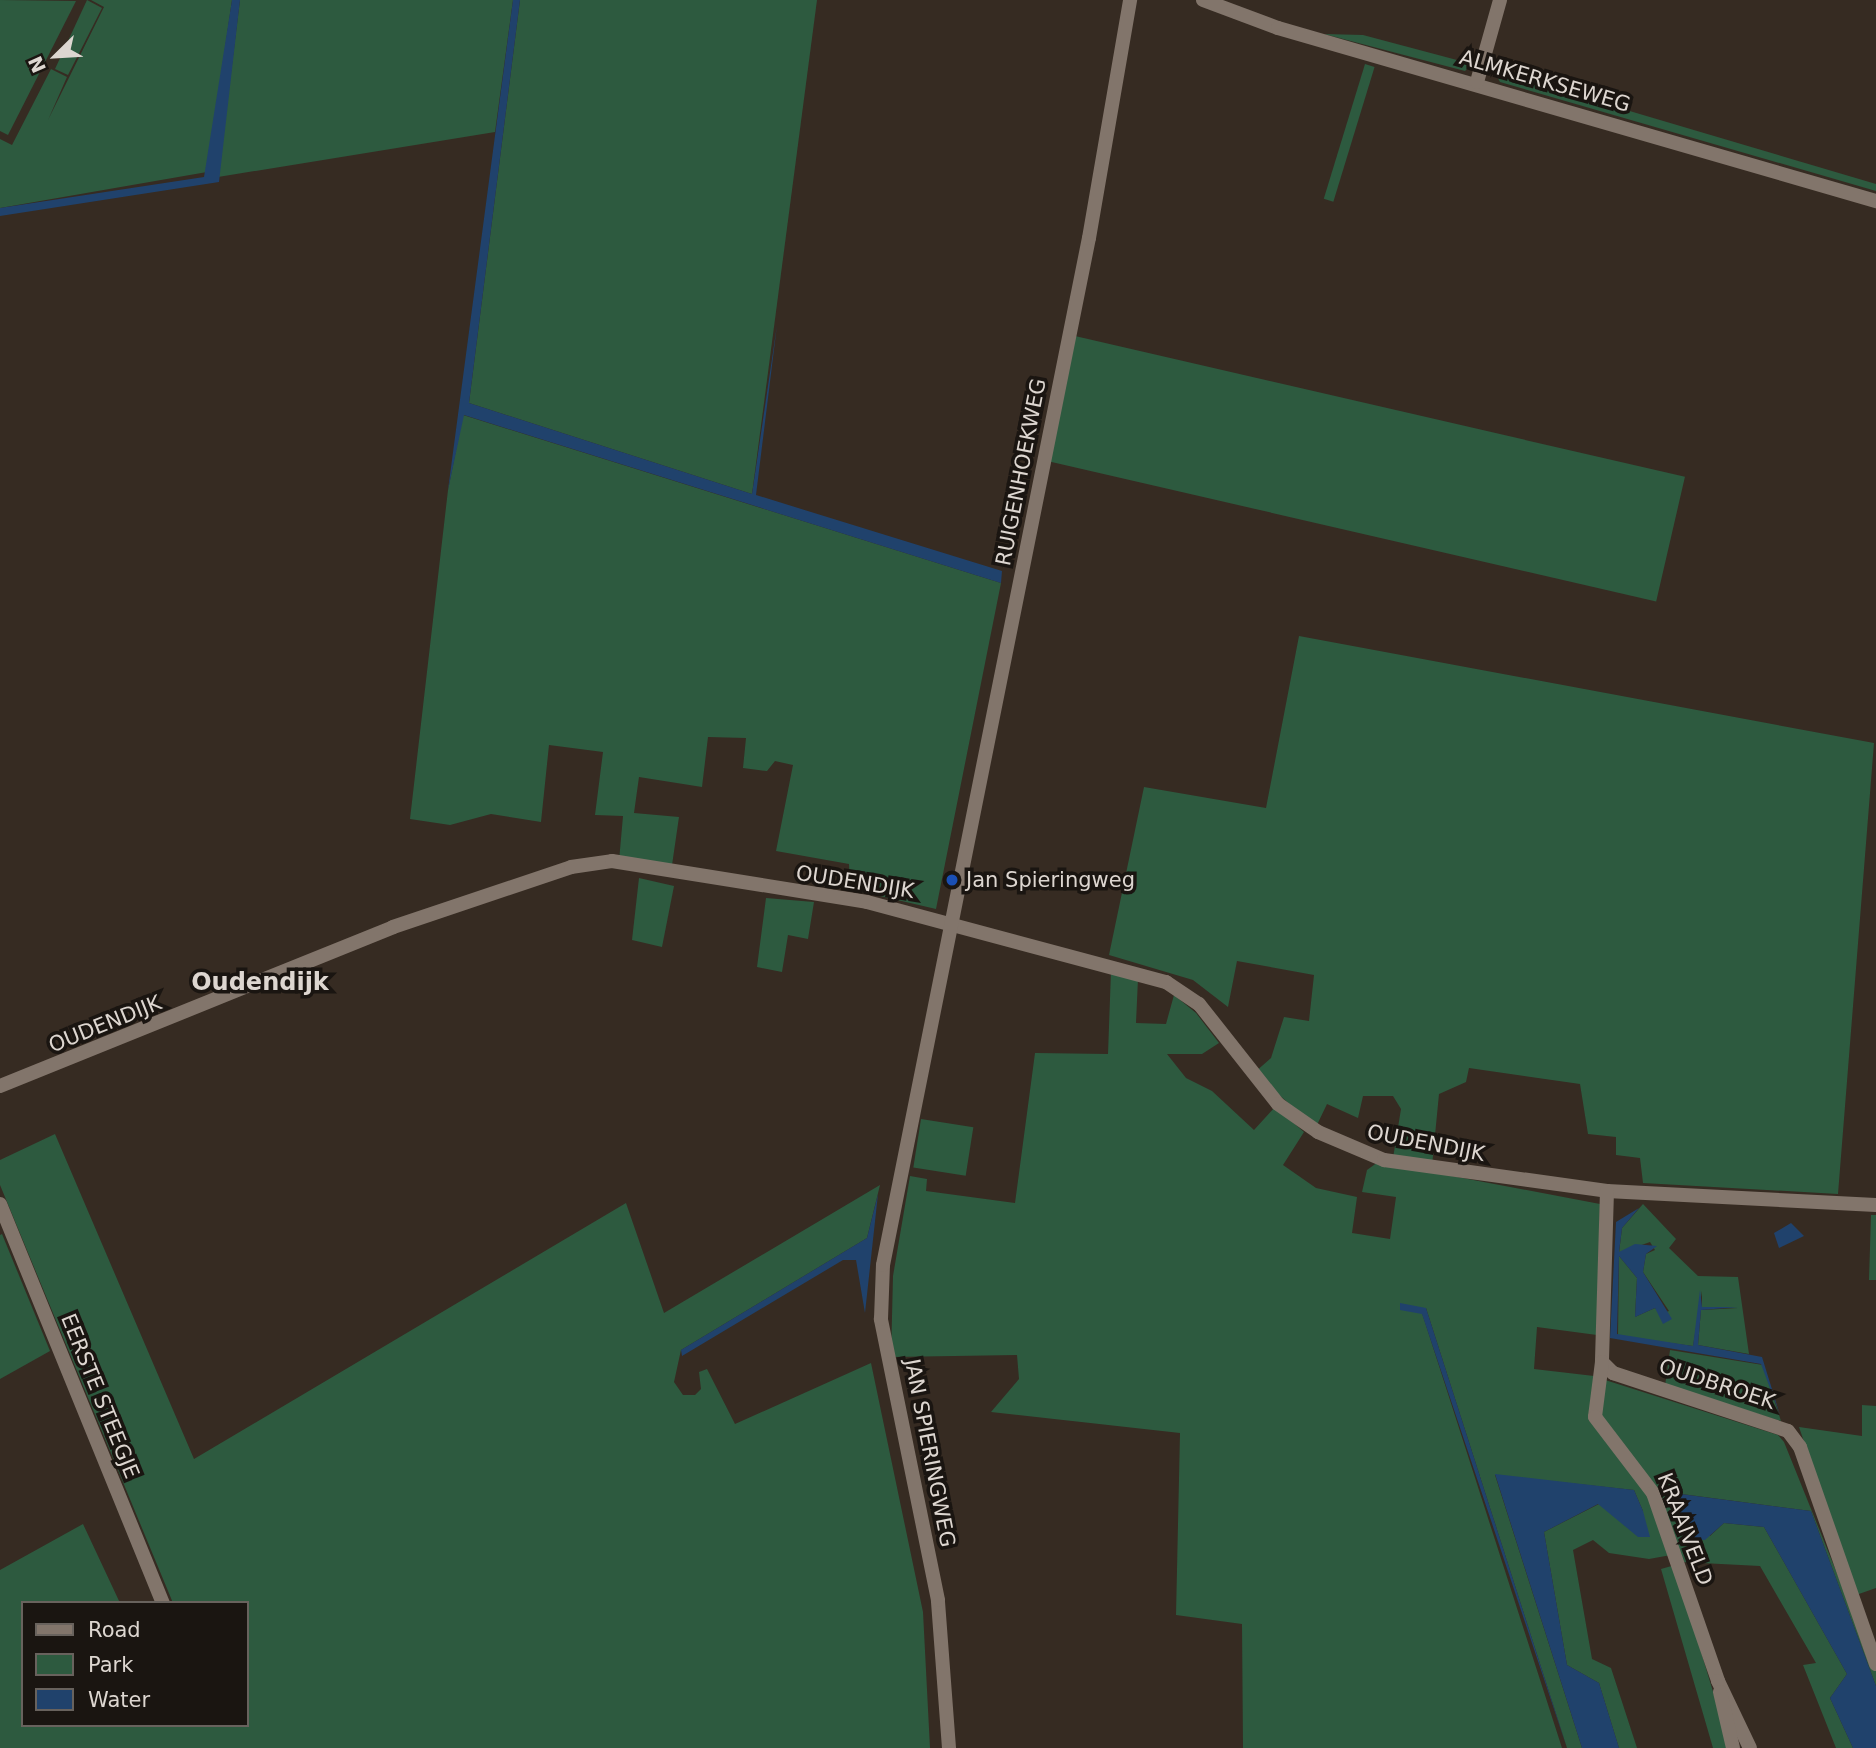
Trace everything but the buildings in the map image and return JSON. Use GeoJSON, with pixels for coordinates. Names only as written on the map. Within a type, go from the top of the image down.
{"type":"FeatureCollection","features":[{"type":"Feature","properties":{"kind":"street","name":"RUIGENHOEKWEG"},"geometry":{"type":"LineString","coordinates":[[1129,30],[1130,0]]}},
{"type":"Feature","properties":{"kind":"street","name":"RUIGENHOEKWEG"},"geometry":{"type":"LineString","coordinates":[[952,921],[1129,30],[1140,0]]}},
{"type":"Feature","properties":{"kind":"street","name":"ALMKERKSEWEG"},"geometry":{"type":"LineString","coordinates":[[1203,0],[1876,201]]}},
{"type":"Feature","properties":{"kind":"street"},"geometry":{"type":"LineString","coordinates":[[1477,82],[1500,0]]}},
{"type":"Feature","properties":{"kind":"street","name":"OUDENDIJK"},"geometry":{"type":"LineString","coordinates":[[0,1086],[393,928],[586,863],[612,861],[952,921],[1183,992],[1278,1104],[1356,1152],[1447,1172],[1607,1191],[1876,1205]]}},
{"type":"Feature","properties":{"kind":"street","name":"JAN SPIERINGWEG"},"geometry":{"type":"LineString","coordinates":[[949,1748],[938,1600],[881,1319],[883,1265],[952,921]]}},
{"type":"Feature","properties":{"kind":"street"},"geometry":{"type":"LineString","coordinates":[[1602,1362],[1607,1191]]}},
{"type":"Feature","properties":{"kind":"street","name":"EERSTE STEEGJE"},"geometry":{"type":"LineString","coordinates":[[0,1204],[162,1601]]}},
{"type":"Feature","properties":{"kind":"street","name":"OUDBROEK"},"geometry":{"type":"LineString","coordinates":[[1602,1362],[1618,1374],[1788,1431],[1800,1447],[1876,1664]]}},
{"type":"Feature","properties":{"kind":"street","name":"KRAAIVELD"},"geometry":{"type":"LineString","coordinates":[[1602,1362],[1595,1416],[1653,1493],[1718,1681],[1733,1748]]}},
{"type":"Feature","properties":{"kind":"street","name":"KRAAIVELD"},"geometry":{"type":"LineString","coordinates":[[1718,1681],[1750,1748]]}},
{"type":"Feature","properties":{"kind":"green space"},"geometry":{"type":"Polygon","coordinates":[[[0,0],[76,1],[8,135],[0,131],[0,0]]]}},
{"type":"Feature","properties":{"kind":"green space"},"geometry":{"type":"Polygon","coordinates":[[[87,0],[102,8],[68,75],[55,69],[87,0]]]}},
{"type":"Feature","properties":{"kind":"green space"},"geometry":{"type":"Polygon","coordinates":[[[91,0],[232,0],[207,172],[0,208],[0,139],[12,145],[51,69],[67,77],[48,120],[104,7],[91,0]]]}},
{"type":"Feature","properties":{"kind":"green space"},"geometry":{"type":"Polygon","coordinates":[[[240,0],[513,0],[495,132],[218,177],[240,0]]]}},
{"type":"Feature","properties":{"kind":"green space"},"geometry":{"type":"Polygon","coordinates":[[[520,0],[817,0],[752,494],[469,403],[520,0]]]}},
{"type":"Feature","properties":{"kind":"green space"},"geometry":{"type":"Polygon","coordinates":[[[1324,34],[1363,35],[1472,64],[1465,71],[1324,34]]]}},
{"type":"Feature","properties":{"kind":"green space"},"geometry":{"type":"Polygon","coordinates":[[[1365,64],[1375,67],[1333,202],[1324,199],[1365,64]]]}},
{"type":"Feature","properties":{"kind":"green space"},"geometry":{"type":"Polygon","coordinates":[[[1494,71],[1876,184],[1876,191],[1500,82],[1494,71]]]}},
{"type":"Feature","properties":{"kind":"green space"},"geometry":{"type":"Polygon","coordinates":[[[1075,336],[1685,477],[1656,602],[1046,461],[1075,336]]]}},
{"type":"Feature","properties":{"kind":"green space"},"geometry":{"type":"Polygon","coordinates":[[[463,415],[1001,583],[936,909],[850,889],[849,864],[776,851],[793,765],[775,761],[767,771],[743,768],[746,738],[708,737],[702,787],[639,777],[634,813],[679,817],[671,872],[619,861],[623,816],[595,815],[603,752],[549,745],[541,822],[491,814],[450,825],[410,819],[448,490],[463,415]]]}},
{"type":"Feature","properties":{"kind":"green space"},"geometry":{"type":"Polygon","coordinates":[[[1299,636],[1874,743],[1838,1194],[1643,1183],[1640,1158],[1616,1155],[1616,1137],[1588,1134],[1580,1084],[1469,1068],[1466,1082],[1439,1094],[1432,1166],[1393,1158],[1401,1109],[1393,1096],[1363,1096],[1358,1118],[1327,1104],[1316,1127],[1254,1073],[1271,1058],[1284,1017],[1309,1021],[1314,975],[1237,961],[1228,1007],[1193,980],[1109,955],[1144,787],[1266,808],[1299,636]]]}},
{"type":"Feature","properties":{"kind":"green space"},"geometry":{"type":"Polygon","coordinates":[[[639,878],[674,886],[662,947],[632,940],[639,878]]]}},
{"type":"Feature","properties":{"kind":"green space"},"geometry":{"type":"Polygon","coordinates":[[[766,898],[814,902],[808,939],[788,935],[782,972],[757,967],[766,898]]]}},
{"type":"Feature","properties":{"kind":"green space"},"geometry":{"type":"Polygon","coordinates":[[[1111,971],[1138,979],[1136,1023],[1166,1024],[1174,995],[1196,1013],[1219,1043],[1202,1054],[1167,1054],[1186,1078],[1212,1091],[1254,1130],[1275,1107],[1304,1132],[1283,1165],[1316,1188],[1357,1197],[1352,1233],[1390,1239],[1396,1197],[1362,1192],[1367,1170],[1378,1162],[1600,1204],[1597,1335],[1537,1327],[1534,1369],[1594,1376],[1593,1416],[1648,1491],[1671,1555],[1649,1559],[1609,1553],[1593,1540],[1573,1550],[1592,1659],[1611,1668],[1637,1748],[1619,1748],[1599,1683],[1567,1665],[1544,1532],[1599,1504],[1643,1511],[1634,1490],[1495,1475],[1582,1748],[1567,1748],[1426,1308],[1400,1308],[1422,1313],[1562,1748],[1243,1748],[1242,1624],[1176,1615],[1180,1433],[991,1412],[1019,1379],[1017,1355],[891,1357],[893,1276],[910,1176],[927,1179],[926,1191],[1015,1203],[1035,1053],[1108,1054],[1111,971]]]}},
{"type":"Feature","properties":{"kind":"green space"},"geometry":{"type":"Polygon","coordinates":[[[921,1119],[973,1127],[966,1176],[913,1167],[921,1119]]]}},
{"type":"Feature","properties":{"kind":"green space"},"geometry":{"type":"Polygon","coordinates":[[[55,1134],[194,1459],[626,1203],[664,1313],[880,1185],[867,1238],[681,1350],[674,1382],[683,1395],[695,1395],[701,1389],[699,1372],[707,1369],[735,1424],[871,1363],[923,1612],[930,1748],[0,1748],[0,1570],[83,1524],[119,1601],[21,1601],[21,1727],[248,1727],[248,1601],[172,1601],[0,1185],[0,1160],[55,1134]]]}},
{"type":"Feature","properties":{"kind":"green space"},"geometry":{"type":"Polygon","coordinates":[[[1643,1204],[1676,1239],[1669,1248],[1698,1276],[1738,1277],[1749,1354],[1698,1345],[1701,1310],[1738,1308],[1702,1307],[1702,1291],[1693,1346],[1618,1336],[1619,1256],[1637,1278],[1635,1317],[1655,1308],[1660,1314],[1669,1311],[1643,1272],[1646,1254],[1655,1250],[1650,1242],[1619,1253],[1622,1228],[1643,1204]]]}},
{"type":"Feature","properties":{"kind":"green space"},"geometry":{"type":"Polygon","coordinates":[[[1871,1215],[1876,1215],[1876,1280],[1869,1280],[1871,1215]]]}},
{"type":"Feature","properties":{"kind":"green space"},"geometry":{"type":"Polygon","coordinates":[[[2,1234],[50,1351],[0,1379],[0,1235],[2,1234]]]}},
{"type":"Feature","properties":{"kind":"green space"},"geometry":{"type":"Polygon","coordinates":[[[1670,1350],[1763,1365],[1781,1421],[1665,1386],[1670,1350]]]}},
{"type":"Feature","properties":{"kind":"green space"},"geometry":{"type":"Polygon","coordinates":[[[1602,1379],[1778,1435],[1784,1442],[1876,1670],[1876,1686],[1811,1511],[1674,1493],[1677,1512],[1710,1536],[1724,1523],[1764,1527],[1847,1674],[1830,1698],[1853,1748],[1836,1748],[1803,1665],[1816,1663],[1760,1566],[1682,1562],[1673,1534],[1602,1422],[1602,1379]]]}},
{"type":"Feature","properties":{"kind":"green space"},"geometry":{"type":"Polygon","coordinates":[[[1862,1405],[1876,1406],[1876,1588],[1856,1595],[1799,1427],[1862,1436],[1862,1405]]]}},
{"type":"Feature","properties":{"kind":"green space"},"geometry":{"type":"Polygon","coordinates":[[[1675,1565],[1730,1748],[1713,1748],[1661,1569],[1675,1565]]]}},
{"type":"Feature","properties":{"kind":"water"},"geometry":{"type":"Polygon","coordinates":[[[232,0],[240,0],[219,182],[0,216],[0,208],[204,177],[232,0]]]}},
{"type":"Feature","properties":{"kind":"water"},"geometry":{"type":"Polygon","coordinates":[[[513,0],[520,0],[469,403],[752,494],[777,325],[756,495],[1002,571],[1001,583],[464,415],[448,490],[513,0]]]}},
{"type":"Feature","properties":{"kind":"water"},"geometry":{"type":"Polygon","coordinates":[[[878,1194],[865,1313],[856,1260],[843,1260],[682,1356],[681,1350],[867,1238],[878,1194]]]}},
{"type":"Feature","properties":{"kind":"water"},"geometry":{"type":"Polygon","coordinates":[[[1639,1208],[1622,1228],[1619,1252],[1635,1244],[1657,1246],[1646,1254],[1643,1272],[1672,1319],[1663,1324],[1655,1308],[1635,1317],[1637,1278],[1619,1256],[1617,1334],[1693,1346],[1700,1290],[1702,1307],[1738,1307],[1701,1310],[1698,1345],[1762,1357],[1780,1415],[1761,1364],[1610,1338],[1616,1222],[1639,1208]]]}},
{"type":"Feature","properties":{"kind":"water"},"geometry":{"type":"Polygon","coordinates":[[[1791,1223],[1804,1236],[1779,1248],[1774,1233],[1791,1223]]]}},
{"type":"Feature","properties":{"kind":"water"},"geometry":{"type":"Polygon","coordinates":[[[1400,1303],[1426,1308],[1567,1748],[1422,1314],[1400,1310],[1400,1303]]]}},
{"type":"Feature","properties":{"kind":"water"},"geometry":{"type":"Polygon","coordinates":[[[1495,1474],[1634,1490],[1650,1537],[1638,1537],[1598,1504],[1544,1532],[1567,1665],[1599,1683],[1619,1748],[1582,1748],[1495,1474]]]}},
{"type":"Feature","properties":{"kind":"water"},"geometry":{"type":"Polygon","coordinates":[[[1673,1493],[1811,1511],[1876,1686],[1876,1748],[1853,1748],[1830,1698],[1847,1674],[1764,1527],[1724,1523],[1705,1540],[1695,1539],[1686,1534],[1673,1493]]]}},
{"type":"Feature","properties":{"kind":"place","name":"Jan Spieringweg"},"geometry":{"type":"Point","coordinates":[952,880]}},
{"type":"Feature","properties":{"kind":"district","name":"Oudendijk"},"geometry":{"type":"Point","coordinates":[260,983]}}]}
